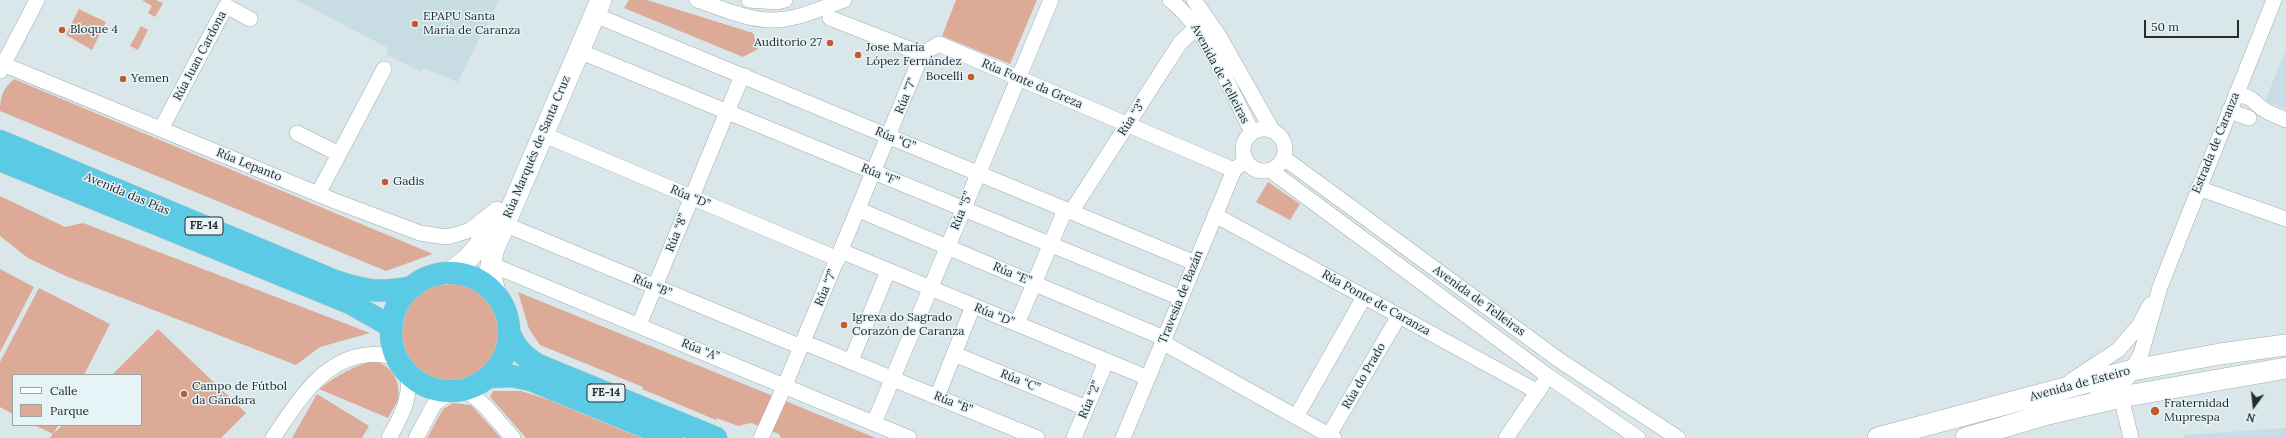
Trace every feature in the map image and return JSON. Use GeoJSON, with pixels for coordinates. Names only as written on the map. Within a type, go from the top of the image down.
{"type":"FeatureCollection","features":[{"type":"Feature","properties":{"kind":"highway","name":"Avenida das Pías"},"geometry":{"type":"LineString","coordinates":[[0,141],[336,281],[361,290],[385,292],[413,287]]}},
{"type":"Feature","properties":{"kind":"highway","name":"Avenida das Pías"},"geometry":{"type":"LineString","coordinates":[[0,160],[350,303],[392,327]]}},
{"type":"Feature","properties":{"kind":"highway"},"geometry":{"type":"LineString","coordinates":[[446,274],[459,274],[471,277],[489,288],[496,296],[507,317],[509,332],[504,357],[489,377],[479,384],[459,390],[428,386],[402,365],[393,347],[392,327],[398,305],[413,287],[434,276],[446,274]]}},
{"type":"Feature","properties":{"kind":"highway","name":"FE-14"},"geometry":{"type":"LineString","coordinates":[[509,332],[516,347],[526,358],[538,365],[716,438]]}},
{"type":"Feature","properties":{"kind":"highway","name":"FE-14"},"geometry":{"type":"LineString","coordinates":[[489,377],[512,376],[531,380],[672,438]]}},
{"type":"Feature","properties":{"kind":"main road","name":"Rúa Marqués de Santa Cruz"},"geometry":{"type":"LineString","coordinates":[[446,274],[462,264],[476,250],[500,216],[542,134],[579,50],[594,5]]}},
{"type":"Feature","properties":{"kind":"main road","name":"Rúa Marqués de Santa Cruz"},"geometry":{"type":"LineString","coordinates":[[496,296],[491,281],[490,264],[500,216],[594,5]]}},
{"type":"Feature","properties":{"kind":"main road","name":"Avenida de Esteiro"},"geometry":{"type":"LineString","coordinates":[[1878,438],[2133,370],[2220,354],[2286,345]]}},
{"type":"Feature","properties":{"kind":"main road","name":"Avenida de Esteiro"},"geometry":{"type":"LineString","coordinates":[[1966,438],[2048,414],[2121,397],[2286,368]]}},
{"type":"Feature","properties":{"kind":"street"},"geometry":{"type":"LineString","coordinates":[[1,66],[38,0]]}},
{"type":"Feature","properties":{"kind":"street"},"geometry":{"type":"LineString","coordinates":[[697,0],[743,15],[775,20],[797,16],[844,0]]}},
{"type":"Feature","properties":{"kind":"street"},"geometry":{"type":"LineString","coordinates":[[749,0],[777,2],[785,0]]}},
{"type":"Feature","properties":{"kind":"street","name":"Rúa “5”"},"geometry":{"type":"LineString","coordinates":[[874,424],[1051,0]]}},
{"type":"Feature","properties":{"kind":"street","name":"Avenida de Telleiras"},"geometry":{"type":"LineString","coordinates":[[1170,0],[1184,10],[1197,27],[1252,132]]}},
{"type":"Feature","properties":{"kind":"street","name":"Avenida de Telleiras"},"geometry":{"type":"LineString","coordinates":[[1194,0],[1219,36],[1272,130]]}},
{"type":"Feature","properties":{"kind":"street","name":"Estrada de Caranza"},"geometry":{"type":"LineString","coordinates":[[2160,287],[2198,188],[2274,0]]}},
{"type":"Feature","properties":{"kind":"street","name":"Rúa “G”"},"geometry":{"type":"LineString","coordinates":[[594,5],[745,76],[1195,263]]}},
{"type":"Feature","properties":{"kind":"street","name":"Rúa Juan Cardona"},"geometry":{"type":"LineString","coordinates":[[161,129],[226,6],[250,19]]}},
{"type":"Feature","properties":{"kind":"street"},"geometry":{"type":"LineString","coordinates":[[830,18],[922,54]]}},
{"type":"Feature","properties":{"kind":"street","name":"Rúa “3”"},"geometry":{"type":"LineString","coordinates":[[1017,324],[1050,245],[1068,211],[1127,125],[1180,43],[1197,27]]}},
{"type":"Feature","properties":{"kind":"street","name":"Rúa Fonte da Greza"},"geometry":{"type":"LineString","coordinates":[[922,54],[939,44],[1234,170]]}},
{"type":"Feature","properties":{"kind":"street","name":"Rúa “F”"},"geometry":{"type":"LineString","coordinates":[[579,50],[1181,298]]}},
{"type":"Feature","properties":{"kind":"street","name":"Rúa \"7\""},"geometry":{"type":"LineString","coordinates":[[889,137],[922,54]]}},
{"type":"Feature","properties":{"kind":"street","name":"Rúa Lepanto"},"geometry":{"type":"LineString","coordinates":[[1,66],[161,129],[318,194],[433,236],[446,237],[470,230],[500,216]]}},
{"type":"Feature","properties":{"kind":"street"},"geometry":{"type":"LineString","coordinates":[[318,194],[384,69]]}},
{"type":"Feature","properties":{"kind":"street","name":"Rúa “8”"},"geometry":{"type":"LineString","coordinates":[[639,325],[740,81],[745,76]]}},
{"type":"Feature","properties":{"kind":"street"},"geometry":{"type":"LineString","coordinates":[[2236,94],[2256,100],[2268,112],[2286,120]]}},
{"type":"Feature","properties":{"kind":"street"},"geometry":{"type":"LineString","coordinates":[[2229,111],[2249,118]]}},
{"type":"Feature","properties":{"kind":"street"},"geometry":{"type":"LineString","coordinates":[[1265,128],[1272,130],[1278,133],[1285,145],[1284,158],[1275,168],[1270,170],[1256,169],[1246,160],[1243,154],[1244,142],[1252,132],[1265,128]]}},
{"type":"Feature","properties":{"kind":"street"},"geometry":{"type":"LineString","coordinates":[[297,132],[339,154]]}},
{"type":"Feature","properties":{"kind":"street","name":"Rúa “D”"},"geometry":{"type":"LineString","coordinates":[[542,134],[692,198],[840,255],[888,271],[1148,378]]}},
{"type":"Feature","properties":{"kind":"street","name":"Rúa “7”"},"geometry":{"type":"LineString","coordinates":[[761,438],[785,386],[889,137]]}},
{"type":"Feature","properties":{"kind":"street","name":"Avenida de Telleiras"},"geometry":{"type":"LineString","coordinates":[[1284,158],[1560,360],[1678,438]]}},
{"type":"Feature","properties":{"kind":"street","name":"Travesía de Bazán"},"geometry":{"type":"LineString","coordinates":[[1123,438],[1234,170],[1246,160]]}},
{"type":"Feature","properties":{"kind":"street","name":"Avenida de Telleiras"},"geometry":{"type":"LineString","coordinates":[[1270,170],[1548,376],[1638,438]]}},
{"type":"Feature","properties":{"kind":"street"},"geometry":{"type":"LineString","coordinates":[[2198,188],[2286,219]]}},
{"type":"Feature","properties":{"kind":"street","name":"Rúa “E”"},"geometry":{"type":"LineString","coordinates":[[859,210],[1034,283],[1163,340],[1332,437]]}},
{"type":"Feature","properties":{"kind":"street","name":"Rúa Ponte de Caranza"},"geometry":{"type":"LineString","coordinates":[[1215,215],[1538,392]]}},
{"type":"Feature","properties":{"kind":"street","name":"Rúa “B”"},"geometry":{"type":"LineString","coordinates":[[500,216],[655,287],[802,344],[851,361],[1037,438]]}},
{"type":"Feature","properties":{"kind":"street","name":"Rúa “A”"},"geometry":{"type":"LineString","coordinates":[[490,264],[909,438]]}},
{"type":"Feature","properties":{"kind":"street"},"geometry":{"type":"LineString","coordinates":[[851,361],[888,271]]}},
{"type":"Feature","properties":{"kind":"street"},"geometry":{"type":"LineString","coordinates":[[2048,414],[2056,407],[2070,401],[2123,385],[2133,370],[2145,342],[2160,287]]}},
{"type":"Feature","properties":{"kind":"street"},"geometry":{"type":"LineString","coordinates":[[2066,387],[2073,379],[2101,363],[2118,350],[2138,327],[2160,287]]}},
{"type":"Feature","properties":{"kind":"street"},"geometry":{"type":"LineString","coordinates":[[1296,417],[1364,297]]}},
{"type":"Feature","properties":{"kind":"street"},"geometry":{"type":"LineString","coordinates":[[936,396],[973,306]]}},
{"type":"Feature","properties":{"kind":"street","name":"Rúa do Prado"},"geometry":{"type":"LineString","coordinates":[[1332,437],[1399,316]]}},
{"type":"Feature","properties":{"kind":"street","name":"Rúa “C”"},"geometry":{"type":"LineString","coordinates":[[954,354],[1086,408]]}},
{"type":"Feature","properties":{"kind":"street"},"geometry":{"type":"LineString","coordinates":[[273,438],[304,393],[328,371],[365,355],[402,365],[409,388],[407,401],[389,438]]}},
{"type":"Feature","properties":{"kind":"street","name":"Rúa “2”"},"geometry":{"type":"LineString","coordinates":[[1074,438],[1106,362]]}},
{"type":"Feature","properties":{"kind":"street"},"geometry":{"type":"LineString","coordinates":[[1506,438],[1548,376]]}},
{"type":"Feature","properties":{"kind":"street"},"geometry":{"type":"LineString","coordinates":[[416,438],[435,403],[459,390],[484,405],[513,438]]}},
{"type":"Feature","properties":{"kind":"street"},"geometry":{"type":"LineString","coordinates":[[2121,397],[2131,438]]}},
{"type":"Feature","properties":{"kind":"shaded area","name":"EPAPU Santa María de Caranza"},"geometry":{"type":"Polygon","coordinates":[[[296,0],[499,0],[458,82],[423,68],[421,72],[386,54],[388,48],[296,0]]]}},
{"type":"Feature","properties":{"kind":"shaded area"},"geometry":{"type":"Polygon","coordinates":[[[2286,50],[2286,109],[2265,101],[2286,50]]]}},
{"type":"Feature","properties":{"kind":"shaded area"},"geometry":{"type":"Polygon","coordinates":[[[2286,428],[2286,438],[2184,438],[2184,435],[2286,428]]]}},
{"type":"Feature","properties":{"kind":"green space"},"geometry":{"type":"Polygon","coordinates":[[[142,0],[156,0],[163,3],[155,17],[148,13],[152,6],[142,0]]]}},
{"type":"Feature","properties":{"kind":"green space"},"geometry":{"type":"Polygon","coordinates":[[[629,0],[647,0],[753,33],[758,49],[743,57],[624,8],[629,0]]]}},
{"type":"Feature","properties":{"kind":"green space"},"geometry":{"type":"Polygon","coordinates":[[[956,0],[1037,0],[1010,64],[942,36],[956,0]]]}},
{"type":"Feature","properties":{"kind":"green space"},"geometry":{"type":"Polygon","coordinates":[[[79,9],[106,22],[92,50],[66,35],[79,9]]]}},
{"type":"Feature","properties":{"kind":"green space"},"geometry":{"type":"Polygon","coordinates":[[[141,26],[148,30],[138,50],[130,46],[141,26]]]}},
{"type":"Feature","properties":{"kind":"green space"},"geometry":{"type":"Polygon","coordinates":[[[14,79],[433,254],[386,271],[0,111],[3,93],[14,79]]]}},
{"type":"Feature","properties":{"kind":"green space"},"geometry":{"type":"Polygon","coordinates":[[[1268,182],[1300,204],[1290,220],[1256,202],[1268,182]]]}},
{"type":"Feature","properties":{"kind":"green space"},"geometry":{"type":"Polygon","coordinates":[[[0,196],[65,227],[83,223],[370,333],[320,347],[296,365],[68,277],[28,258],[0,236],[0,196]]]}},
{"type":"Feature","properties":{"kind":"green space"},"geometry":{"type":"Polygon","coordinates":[[[0,269],[34,287],[0,352],[0,269]]]}},
{"type":"Feature","properties":{"kind":"green space"},"geometry":{"type":"Polygon","coordinates":[[[451,283],[470,287],[485,298],[496,313],[500,332],[496,351],[485,366],[470,377],[451,381],[432,377],[417,366],[406,351],[402,332],[406,313],[417,298],[432,287],[451,283]]]}},
{"type":"Feature","properties":{"kind":"green space"},"geometry":{"type":"Polygon","coordinates":[[[39,288],[110,324],[85,374],[12,374],[12,413],[0,407],[0,362],[39,288]]]}},
{"type":"Feature","properties":{"kind":"green space"},"geometry":{"type":"Polygon","coordinates":[[[518,292],[876,438],[781,438],[779,434],[751,423],[738,426],[717,418],[716,420],[642,389],[643,387],[540,345],[529,329],[518,292]]]}},
{"type":"Feature","properties":{"kind":"green space","name":"Campo de Fútbol da Gándara"},"geometry":{"type":"Polygon","coordinates":[[[158,329],[246,413],[221,438],[50,438],[53,434],[36,426],[58,426],[54,433],[62,426],[142,426],[142,374],[113,374],[158,329]]]}},
{"type":"Feature","properties":{"kind":"green space"},"geometry":{"type":"Polygon","coordinates":[[[374,361],[385,366],[394,374],[398,386],[398,399],[388,418],[319,389],[345,372],[374,361]]]}},
{"type":"Feature","properties":{"kind":"green space"},"geometry":{"type":"Polygon","coordinates":[[[493,391],[521,391],[549,400],[641,438],[526,438],[490,397],[493,391]]]}},
{"type":"Feature","properties":{"kind":"green space"},"geometry":{"type":"Polygon","coordinates":[[[317,394],[369,426],[362,438],[292,438],[317,394]]]}},
{"type":"Feature","properties":{"kind":"green space"},"geometry":{"type":"Polygon","coordinates":[[[453,403],[471,405],[501,438],[427,438],[443,409],[453,403]]]}},
{"type":"Feature","properties":{"kind":"place","name":"EPAPU Santa María de Caranza"},"geometry":{"type":"Point","coordinates":[415,24]}},
{"type":"Feature","properties":{"kind":"place","name":"Bloque 4"},"geometry":{"type":"Point","coordinates":[62,30]}},
{"type":"Feature","properties":{"kind":"place","name":"Auditorio 27"},"geometry":{"type":"Point","coordinates":[830,43]}},
{"type":"Feature","properties":{"kind":"place","name":"Jose María López Fernández"},"geometry":{"type":"Point","coordinates":[858,55]}},
{"type":"Feature","properties":{"kind":"place","name":"Bocelli"},"geometry":{"type":"Point","coordinates":[971,77]}},
{"type":"Feature","properties":{"kind":"place","name":"Yemen"},"geometry":{"type":"Point","coordinates":[123,79]}},
{"type":"Feature","properties":{"kind":"place","name":"Gadis"},"geometry":{"type":"Point","coordinates":[385,182]}},
{"type":"Feature","properties":{"kind":"place","name":"Igrexa do Sagrado Corazón de Caranza"},"geometry":{"type":"Point","coordinates":[844,325]}},
{"type":"Feature","properties":{"kind":"place","name":"Campo de Fútbol da Gándara"},"geometry":{"type":"Point","coordinates":[184,394]}},
{"type":"Feature","properties":{"kind":"place","name":"Fraternidad Muprespa"},"geometry":{"type":"Point","coordinates":[2155,411]}}]}
